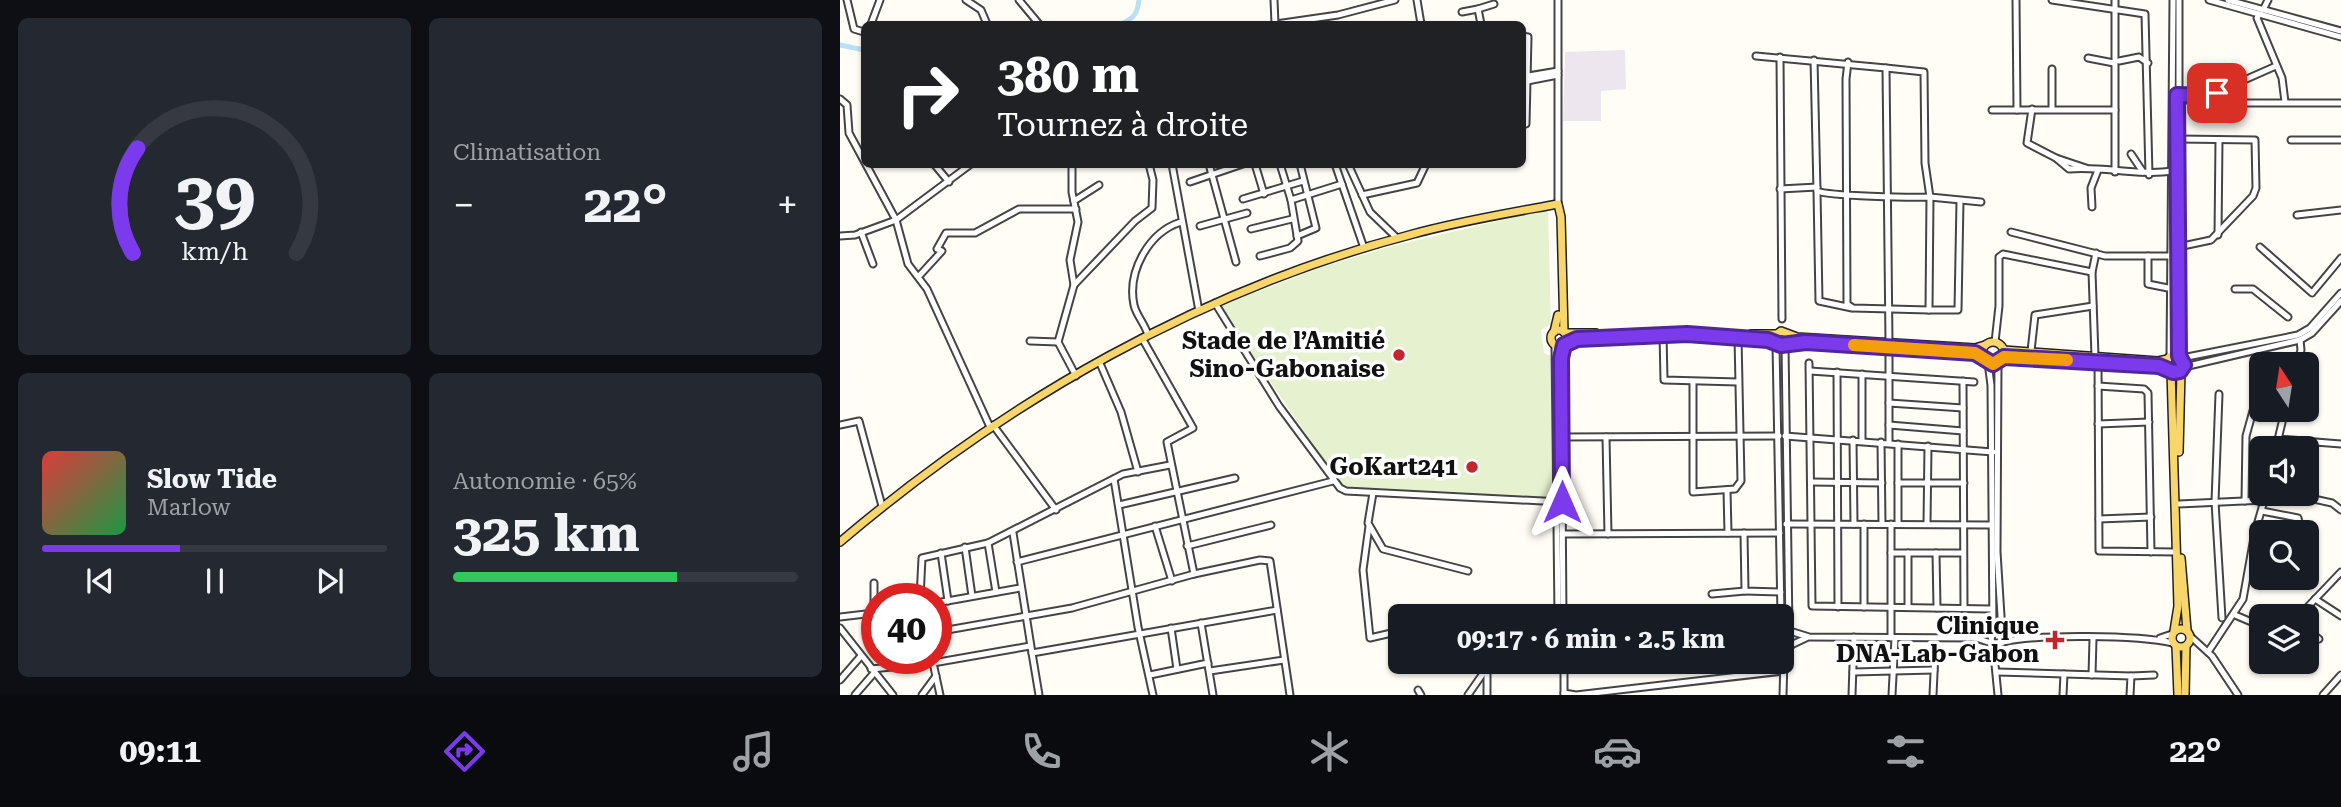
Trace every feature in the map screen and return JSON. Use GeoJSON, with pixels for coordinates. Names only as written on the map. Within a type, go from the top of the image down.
{"type":"FeatureCollection","features":[{"type":"Feature","properties":{"kind":"main road"},"geometry":{"type":"LineString","coordinates":[[840,542],[882,506],[991,426],[1145,336],[1215,303],[1397,238],[1558,207]]}},
{"type":"Feature","properties":{"kind":"main road"},"geometry":{"type":"LineString","coordinates":[[1558,207],[1558,322],[1551,338],[1555,345],[1577,339],[1663,334],[1738,337],[1785,344],[1975,348],[1995,342],[2002,357]]}},
{"type":"Feature","properties":{"kind":"main road"},"geometry":{"type":"LineString","coordinates":[[1558,207],[1565,344]]}},
{"type":"Feature","properties":{"kind":"main road"},"geometry":{"type":"LineString","coordinates":[[1554,332],[1662,329],[1781,333],[1975,353],[1988,363],[2031,351],[2158,362],[2181,357],[2179,504],[2188,633],[2185,695]]}},
{"type":"Feature","properties":{"kind":"main road"},"geometry":{"type":"LineString","coordinates":[[1776,343],[1781,333]]}},
{"type":"Feature","properties":{"kind":"main road"},"geometry":{"type":"LineString","coordinates":[[1781,333],[1785,344]]}},
{"type":"Feature","properties":{"kind":"main road"},"geometry":{"type":"LineString","coordinates":[[1982,356],[1985,345]]}},
{"type":"Feature","properties":{"kind":"main road"},"geometry":{"type":"LineString","coordinates":[[2002,357],[2097,358],[2169,370],[2182,369]]}},
{"type":"Feature","properties":{"kind":"main road"},"geometry":{"type":"LineString","coordinates":[[2169,358],[2178,622],[2174,638],[2178,695]]}},
{"type":"Feature","properties":{"kind":"main road"},"geometry":{"type":"LineString","coordinates":[[2174,638],[2188,633]]}},
{"type":"Feature","properties":{"kind":"main road"},"geometry":{"type":"LineString","coordinates":[[2174,638],[2186,646]]}},
{"type":"Feature","properties":{"kind":"street"},"geometry":{"type":"LineString","coordinates":[[847,0],[854,29],[861,31]]}},
{"type":"Feature","properties":{"kind":"street"},"geometry":{"type":"LineString","coordinates":[[872,21],[880,0]]}},
{"type":"Feature","properties":{"kind":"street"},"geometry":{"type":"LineString","coordinates":[[963,0],[981,10],[986,21]]}},
{"type":"Feature","properties":{"kind":"street"},"geometry":{"type":"LineString","coordinates":[[1019,0],[1036,21]]}},
{"type":"Feature","properties":{"kind":"street"},"geometry":{"type":"LineString","coordinates":[[1274,0],[1276,21]]}},
{"type":"Feature","properties":{"kind":"street"},"geometry":{"type":"LineString","coordinates":[[1362,0],[1365,8]]}},
{"type":"Feature","properties":{"kind":"street"},"geometry":{"type":"LineString","coordinates":[[1301,21],[1395,0]]}},
{"type":"Feature","properties":{"kind":"street"},"geometry":{"type":"LineString","coordinates":[[1417,0],[1420,21]]}},
{"type":"Feature","properties":{"kind":"street"},"geometry":{"type":"LineString","coordinates":[[1558,0],[1558,207]]}},
{"type":"Feature","properties":{"kind":"street"},"geometry":{"type":"LineString","coordinates":[[2016,0],[2017,110]]}},
{"type":"Feature","properties":{"kind":"street"},"geometry":{"type":"LineString","coordinates":[[2052,0],[2145,14],[2148,63],[2146,173]]}},
{"type":"Feature","properties":{"kind":"street"},"geometry":{"type":"LineString","coordinates":[[2115,0],[2115,172]]}},
{"type":"Feature","properties":{"kind":"street"},"geometry":{"type":"LineString","coordinates":[[2169,358],[2173,289],[2173,0]]}},
{"type":"Feature","properties":{"kind":"street"},"geometry":{"type":"LineString","coordinates":[[2179,0],[2177,95],[2181,357],[2298,335],[2310,328],[2341,293]]}},
{"type":"Feature","properties":{"kind":"street"},"geometry":{"type":"LineString","coordinates":[[2209,0],[2341,31]]}},
{"type":"Feature","properties":{"kind":"street"},"geometry":{"type":"LineString","coordinates":[[2228,0],[2341,37]]}},
{"type":"Feature","properties":{"kind":"street"},"geometry":{"type":"LineString","coordinates":[[2268,0],[2257,18],[2283,83],[2285,102]]}},
{"type":"Feature","properties":{"kind":"street"},"geometry":{"type":"LineString","coordinates":[[1462,12],[1494,4]]}},
{"type":"Feature","properties":{"kind":"street"},"geometry":{"type":"LineString","coordinates":[[1478,9],[1480,21]]}},
{"type":"Feature","properties":{"kind":"street"},"geometry":{"type":"LineString","coordinates":[[1756,56],[1848,62],[1924,72],[1925,163],[1930,198],[1929,310]]}},
{"type":"Feature","properties":{"kind":"street"},"geometry":{"type":"LineString","coordinates":[[1780,57],[1781,333]]}},
{"type":"Feature","properties":{"kind":"street"},"geometry":{"type":"LineString","coordinates":[[2088,58],[2117,62],[2139,57],[2148,63]]}},
{"type":"Feature","properties":{"kind":"street"},"geometry":{"type":"LineString","coordinates":[[1814,60],[1819,301],[1853,308],[1958,310],[1960,201]]}},
{"type":"Feature","properties":{"kind":"street"},"geometry":{"type":"LineString","coordinates":[[1848,62],[1847,304],[1853,308]]}},
{"type":"Feature","properties":{"kind":"street"},"geometry":{"type":"LineString","coordinates":[[2177,95],[2208,96],[2276,66]]}},
{"type":"Feature","properties":{"kind":"street"},"geometry":{"type":"LineString","coordinates":[[1886,68],[1891,377],[1889,443]]}},
{"type":"Feature","properties":{"kind":"street"},"geometry":{"type":"LineString","coordinates":[[2052,69],[2052,109]]}},
{"type":"Feature","properties":{"kind":"street"},"geometry":{"type":"LineString","coordinates":[[1526,79],[1558,73]]}},
{"type":"Feature","properties":{"kind":"street"},"geometry":{"type":"LineString","coordinates":[[2208,96],[2218,103],[2341,103]]}},
{"type":"Feature","properties":{"kind":"street"},"geometry":{"type":"LineString","coordinates":[[840,99],[848,105],[849,133],[861,155]]}},
{"type":"Feature","properties":{"kind":"street"},"geometry":{"type":"LineString","coordinates":[[2032,109],[2027,143],[2056,158],[2069,170],[2086,168],[2146,173],[2173,171]]}},
{"type":"Feature","properties":{"kind":"street"},"geometry":{"type":"LineString","coordinates":[[1992,110],[2115,110]]}},
{"type":"Feature","properties":{"kind":"street"},"geometry":{"type":"LineString","coordinates":[[2178,139],[2255,140],[2256,188],[2253,196],[2218,235],[2207,242],[2178,247]]}},
{"type":"Feature","properties":{"kind":"street"},"geometry":{"type":"LineString","coordinates":[[2218,235],[2219,140]]}},
{"type":"Feature","properties":{"kind":"street"},"geometry":{"type":"LineString","coordinates":[[2291,140],[2341,140]]}},
{"type":"Feature","properties":{"kind":"street"},"geometry":{"type":"LineString","coordinates":[[2131,154],[2146,173]]}},
{"type":"Feature","properties":{"kind":"street"},"geometry":{"type":"LineString","coordinates":[[868,168],[896,220],[908,264],[920,275],[991,426],[1056,510]]}},
{"type":"Feature","properties":{"kind":"street"},"geometry":{"type":"LineString","coordinates":[[937,168],[949,182]]}},
{"type":"Feature","properties":{"kind":"street"},"geometry":{"type":"LineString","coordinates":[[840,236],[896,220],[966,168]]}},
{"type":"Feature","properties":{"kind":"street"},"geometry":{"type":"LineString","coordinates":[[1072,168],[1078,222],[1070,260],[1074,285],[1058,342],[1076,376]]}},
{"type":"Feature","properties":{"kind":"street"},"geometry":{"type":"LineString","coordinates":[[1074,285],[1135,221],[1152,208],[1153,180],[1150,168]]}},
{"type":"Feature","properties":{"kind":"street"},"geometry":{"type":"LineString","coordinates":[[1173,168],[1199,311]]}},
{"type":"Feature","properties":{"kind":"street"},"geometry":{"type":"LineString","coordinates":[[1210,168],[1236,262]]}},
{"type":"Feature","properties":{"kind":"street"},"geometry":{"type":"LineString","coordinates":[[1190,182],[1232,168]]}},
{"type":"Feature","properties":{"kind":"street"},"geometry":{"type":"LineString","coordinates":[[1256,168],[1264,194]]}},
{"type":"Feature","properties":{"kind":"street"},"geometry":{"type":"LineString","coordinates":[[1259,256],[1290,248],[1298,241],[1281,168]]}},
{"type":"Feature","properties":{"kind":"street"},"geometry":{"type":"LineString","coordinates":[[1297,236],[1316,228],[1301,168]]}},
{"type":"Feature","properties":{"kind":"street"},"geometry":{"type":"LineString","coordinates":[[1336,168],[1364,248]]}},
{"type":"Feature","properties":{"kind":"street"},"geometry":{"type":"LineString","coordinates":[[1350,168],[1370,212],[1397,238]]}},
{"type":"Feature","properties":{"kind":"street"},"geometry":{"type":"LineString","coordinates":[[1362,195],[1417,183],[1424,168]]}},
{"type":"Feature","properties":{"kind":"street"},"geometry":{"type":"LineString","coordinates":[[2092,207],[2091,188],[2098,170]]}},
{"type":"Feature","properties":{"kind":"street"},"geometry":{"type":"LineString","coordinates":[[1242,199],[1303,181]]}},
{"type":"Feature","properties":{"kind":"street"},"geometry":{"type":"LineString","coordinates":[[1290,200],[1342,184]]}},
{"type":"Feature","properties":{"kind":"street"},"geometry":{"type":"LineString","coordinates":[[1074,201],[1099,186]]}},
{"type":"Feature","properties":{"kind":"street"},"geometry":{"type":"LineString","coordinates":[[1780,189],[1817,189],[1846,194],[1981,202]]}},
{"type":"Feature","properties":{"kind":"street"},"geometry":{"type":"LineString","coordinates":[[920,275],[942,251],[937,249],[946,233],[975,233],[1019,209],[1076,209]]}},
{"type":"Feature","properties":{"kind":"street"},"geometry":{"type":"LineString","coordinates":[[2297,215],[2341,210]]}},
{"type":"Feature","properties":{"kind":"street"},"geometry":{"type":"LineString","coordinates":[[1200,226],[1247,213]]}},
{"type":"Feature","properties":{"kind":"street"},"geometry":{"type":"LineString","coordinates":[[1251,229],[1293,219]]}},
{"type":"Feature","properties":{"kind":"street"},"geometry":{"type":"LineString","coordinates":[[1181,222],[1157,233],[1136,271],[1134,306],[1145,336],[1194,428],[1167,442],[1194,574]]}},
{"type":"Feature","properties":{"kind":"street"},"geometry":{"type":"LineString","coordinates":[[861,232],[873,264]]}},
{"type":"Feature","properties":{"kind":"street"},"geometry":{"type":"LineString","coordinates":[[2011,232],[2116,258],[2173,256]]}},
{"type":"Feature","properties":{"kind":"street"},"geometry":{"type":"LineString","coordinates":[[2260,247],[2312,293],[2341,258]]}},
{"type":"Feature","properties":{"kind":"street"},"geometry":{"type":"LineString","coordinates":[[2096,253],[2092,272],[2098,386],[2101,552],[2176,552]]}},
{"type":"Feature","properties":{"kind":"street"},"geometry":{"type":"LineString","coordinates":[[1995,342],[1999,306],[1999,257],[2003,254],[2092,272]]}},
{"type":"Feature","properties":{"kind":"street"},"geometry":{"type":"LineString","coordinates":[[2148,256],[2148,284],[2173,289]]}},
{"type":"Feature","properties":{"kind":"street"},"geometry":{"type":"LineString","coordinates":[[2235,289],[2253,289],[2288,317]]}},
{"type":"Feature","properties":{"kind":"street"},"geometry":{"type":"LineString","coordinates":[[1215,303],[1279,406],[1333,481],[1346,491],[1560,502]]}},
{"type":"Feature","properties":{"kind":"street"},"geometry":{"type":"LineString","coordinates":[[2182,369],[2300,340],[2312,333],[2340,304]]}},
{"type":"Feature","properties":{"kind":"street"},"geometry":{"type":"LineString","coordinates":[[2031,351],[2035,315],[2093,306]]}},
{"type":"Feature","properties":{"kind":"street"},"geometry":{"type":"LineString","coordinates":[[1663,334],[1664,380],[1738,382]]}},
{"type":"Feature","properties":{"kind":"street"},"geometry":{"type":"LineString","coordinates":[[1693,382],[1693,492],[1735,489],[1741,481],[1738,337]]}},
{"type":"Feature","properties":{"kind":"street"},"geometry":{"type":"LineString","coordinates":[[2300,340],[2300,352]]}},
{"type":"Feature","properties":{"kind":"street"},"geometry":{"type":"LineString","coordinates":[[1030,341],[1058,342]]}},
{"type":"Feature","properties":{"kind":"street"},"geometry":{"type":"LineString","coordinates":[[1776,343],[1790,604]]}},
{"type":"Feature","properties":{"kind":"street"},"geometry":{"type":"LineString","coordinates":[[1560,604],[1565,344]]}},
{"type":"Feature","properties":{"kind":"street"},"geometry":{"type":"LineString","coordinates":[[1781,604],[1785,344]]}},
{"type":"Feature","properties":{"kind":"street"},"geometry":{"type":"LineString","coordinates":[[1555,345],[1562,534],[1560,604]]}},
{"type":"Feature","properties":{"kind":"street"},"geometry":{"type":"LineString","coordinates":[[1998,695],[1996,659],[1992,644],[1991,525],[2002,357]]}},
{"type":"Feature","properties":{"kind":"street"},"geometry":{"type":"LineString","coordinates":[[1100,361],[1121,412],[1138,472]]}},
{"type":"Feature","properties":{"kind":"street"},"geometry":{"type":"LineString","coordinates":[[1810,363],[1812,606],[1992,609]]}},
{"type":"Feature","properties":{"kind":"street"},"geometry":{"type":"LineString","coordinates":[[1988,363],[1991,374],[1998,605],[2003,632],[2003,643],[1996,659]]}},
{"type":"Feature","properties":{"kind":"street"},"geometry":{"type":"LineString","coordinates":[[1810,371],[1974,382]]}},
{"type":"Feature","properties":{"kind":"street"},"geometry":{"type":"LineString","coordinates":[[1837,372],[1838,607]]}},
{"type":"Feature","properties":{"kind":"street"},"geometry":{"type":"LineString","coordinates":[[1862,374],[1862,441]]}},
{"type":"Feature","properties":{"kind":"street"},"geometry":{"type":"LineString","coordinates":[[1963,382],[1964,608]]}},
{"type":"Feature","properties":{"kind":"street"},"geometry":{"type":"LineString","coordinates":[[2098,386],[2147,390],[2151,552]]}},
{"type":"Feature","properties":{"kind":"street"},"geometry":{"type":"LineString","coordinates":[[2219,394],[2215,502],[2222,618]]}},
{"type":"Feature","properties":{"kind":"street"},"geometry":{"type":"LineString","coordinates":[[1889,403],[1963,408]]}},
{"type":"Feature","properties":{"kind":"street"},"geometry":{"type":"LineString","coordinates":[[840,425],[859,421],[882,506]]}},
{"type":"Feature","properties":{"kind":"street"},"geometry":{"type":"LineString","coordinates":[[2098,424],[2149,422]]}},
{"type":"Feature","properties":{"kind":"street"},"geometry":{"type":"LineString","coordinates":[[2245,501],[2246,436],[2250,422]]}},
{"type":"Feature","properties":{"kind":"street"},"geometry":{"type":"LineString","coordinates":[[1889,425],[1963,431]]}},
{"type":"Feature","properties":{"kind":"street"},"geometry":{"type":"LineString","coordinates":[[1562,437],[1782,436],[1994,452]]}},
{"type":"Feature","properties":{"kind":"street"},"geometry":{"type":"LineString","coordinates":[[1606,437],[1608,534]]}},
{"type":"Feature","properties":{"kind":"street"},"geometry":{"type":"LineString","coordinates":[[1853,440],[1854,524]]}},
{"type":"Feature","properties":{"kind":"street"},"geometry":{"type":"LineString","coordinates":[[1881,442],[1882,524]]}},
{"type":"Feature","properties":{"kind":"street"},"geometry":{"type":"LineString","coordinates":[[2319,442],[2341,444]]}},
{"type":"Feature","properties":{"kind":"street"},"geometry":{"type":"LineString","coordinates":[[1892,695],[1894,671],[1891,553],[1898,483],[1898,444]]}},
{"type":"Feature","properties":{"kind":"street"},"geometry":{"type":"LineString","coordinates":[[1927,524],[1928,446]]}},
{"type":"Feature","properties":{"kind":"street"},"geometry":{"type":"LineString","coordinates":[[919,583],[919,563],[922,558],[988,543],[1013,533],[1123,474],[1170,466]]}},
{"type":"Feature","properties":{"kind":"street"},"geometry":{"type":"LineString","coordinates":[[1119,505],[1235,478]]}},
{"type":"Feature","properties":{"kind":"street"},"geometry":{"type":"LineString","coordinates":[[1114,479],[1132,593],[1153,695]]}},
{"type":"Feature","properties":{"kind":"street"},"geometry":{"type":"LineString","coordinates":[[1017,562],[1333,481]]}},
{"type":"Feature","properties":{"kind":"street"},"geometry":{"type":"LineString","coordinates":[[1811,482],[1882,483]]}},
{"type":"Feature","properties":{"kind":"street"},"geometry":{"type":"LineString","coordinates":[[1898,483],[1964,483]]}},
{"type":"Feature","properties":{"kind":"street"},"geometry":{"type":"LineString","coordinates":[[1727,490],[1728,533]]}},
{"type":"Feature","properties":{"kind":"street"},"geometry":{"type":"LineString","coordinates":[[1373,493],[1363,570],[1370,638],[1388,634]]}},
{"type":"Feature","properties":{"kind":"street"},"geometry":{"type":"LineString","coordinates":[[2179,504],[2249,500]]}},
{"type":"Feature","properties":{"kind":"street"},"geometry":{"type":"LineString","coordinates":[[2319,500],[2332,503],[2341,510]]}},
{"type":"Feature","properties":{"kind":"street"},"geometry":{"type":"LineString","coordinates":[[2208,652],[2235,615],[2243,599],[2263,506]]}},
{"type":"Feature","properties":{"kind":"street"},"geometry":{"type":"LineString","coordinates":[[2262,511],[2298,520]]}},
{"type":"Feature","properties":{"kind":"street"},"geometry":{"type":"LineString","coordinates":[[2099,519],[2151,517]]}},
{"type":"Feature","properties":{"kind":"street"},"geometry":{"type":"LineString","coordinates":[[1786,524],[1991,525]]}},
{"type":"Feature","properties":{"kind":"street"},"geometry":{"type":"LineString","coordinates":[[1864,524],[1864,607]]}},
{"type":"Feature","properties":{"kind":"street"},"geometry":{"type":"LineString","coordinates":[[1187,546],[1271,525]]}},
{"type":"Feature","properties":{"kind":"street"},"geometry":{"type":"LineString","coordinates":[[1155,526],[1172,581]]}},
{"type":"Feature","properties":{"kind":"street"},"geometry":{"type":"LineString","coordinates":[[1369,526],[1387,552],[1468,571]]}},
{"type":"Feature","properties":{"kind":"street"},"geometry":{"type":"LineString","coordinates":[[1013,533],[1039,695]]}},
{"type":"Feature","properties":{"kind":"street"},"geometry":{"type":"LineString","coordinates":[[1744,533],[1745,591]]}},
{"type":"Feature","properties":{"kind":"street"},"geometry":{"type":"LineString","coordinates":[[1562,534],[1780,533]]}},
{"type":"Feature","properties":{"kind":"street"},"geometry":{"type":"LineString","coordinates":[[988,543],[996,592]]}},
{"type":"Feature","properties":{"kind":"street"},"geometry":{"type":"LineString","coordinates":[[965,547],[972,596]]}},
{"type":"Feature","properties":{"kind":"street"},"geometry":{"type":"LineString","coordinates":[[941,553],[945,583]]}},
{"type":"Feature","properties":{"kind":"street"},"geometry":{"type":"LineString","coordinates":[[1891,553],[1964,553]]}},
{"type":"Feature","properties":{"kind":"street"},"geometry":{"type":"LineString","coordinates":[[1908,553],[1908,607]]}},
{"type":"Feature","properties":{"kind":"street"},"geometry":{"type":"LineString","coordinates":[[1936,553],[1937,608]]}},
{"type":"Feature","properties":{"kind":"street"},"geometry":{"type":"LineString","coordinates":[[952,629],[1025,617],[1132,593],[1194,574],[1260,559],[1270,561],[1290,695]]}},
{"type":"Feature","properties":{"kind":"street"},"geometry":{"type":"LineString","coordinates":[[2310,604],[2341,572]]}},
{"type":"Feature","properties":{"kind":"street"},"geometry":{"type":"LineString","coordinates":[[952,600],[1020,588]]}},
{"type":"Feature","properties":{"kind":"street"},"geometry":{"type":"LineString","coordinates":[[1712,594],[1781,592]]}},
{"type":"Feature","properties":{"kind":"street"},"geometry":{"type":"LineString","coordinates":[[2315,599],[2341,616]]}},
{"type":"Feature","properties":{"kind":"street"},"geometry":{"type":"LineString","coordinates":[[952,658],[1142,635],[1277,610]]}},
{"type":"Feature","properties":{"kind":"street"},"geometry":{"type":"LineString","coordinates":[[840,617],[861,615]]}},
{"type":"Feature","properties":{"kind":"street"},"geometry":{"type":"LineString","coordinates":[[2235,615],[2249,621]]}},
{"type":"Feature","properties":{"kind":"street"},"geometry":{"type":"LineString","coordinates":[[1201,623],[1213,695]]}},
{"type":"Feature","properties":{"kind":"street"},"geometry":{"type":"LineString","coordinates":[[840,628],[861,656],[841,675]]}},
{"type":"Feature","properties":{"kind":"street"},"geometry":{"type":"LineString","coordinates":[[1171,628],[1177,669]]}},
{"type":"Feature","properties":{"kind":"street"},"geometry":{"type":"LineString","coordinates":[[1976,638],[1992,631],[2018,638]]}},
{"type":"Feature","properties":{"kind":"street"},"geometry":{"type":"LineString","coordinates":[[1794,632],[1809,637],[1976,638],[1992,644],[2018,638],[2174,638]]}},
{"type":"Feature","properties":{"kind":"street"},"geometry":{"type":"LineString","coordinates":[[2188,633],[2208,652],[2238,695]]}},
{"type":"Feature","properties":{"kind":"street"},"geometry":{"type":"LineString","coordinates":[[1794,643],[1809,637]]}},
{"type":"Feature","properties":{"kind":"street"},"geometry":{"type":"LineString","coordinates":[[1852,695],[1854,638]]}},
{"type":"Feature","properties":{"kind":"street"},"geometry":{"type":"LineString","coordinates":[[2092,675],[2093,639]]}},
{"type":"Feature","properties":{"kind":"street"},"geometry":{"type":"LineString","coordinates":[[1933,695],[1935,652]]}},
{"type":"Feature","properties":{"kind":"street"},"geometry":{"type":"LineString","coordinates":[[1210,671],[1284,660]]}},
{"type":"Feature","properties":{"kind":"street"},"geometry":{"type":"LineString","coordinates":[[1150,674],[1208,663]]}},
{"type":"Feature","properties":{"kind":"street"},"geometry":{"type":"LineString","coordinates":[[1853,672],[1934,670]]}},
{"type":"Feature","properties":{"kind":"street"},"geometry":{"type":"LineString","coordinates":[[1997,672],[2130,676],[2154,674]]}},
{"type":"Feature","properties":{"kind":"street"},"geometry":{"type":"LineString","coordinates":[[855,695],[871,674]]}},
{"type":"Feature","properties":{"kind":"street"},"geometry":{"type":"LineString","coordinates":[[875,674],[889,693]]}},
{"type":"Feature","properties":{"kind":"street"},"geometry":{"type":"LineString","coordinates":[[1468,695],[1483,674]]}},
{"type":"Feature","properties":{"kind":"street"},"geometry":{"type":"LineString","coordinates":[[1486,695],[1487,674]]}},
{"type":"Feature","properties":{"kind":"street"},"geometry":{"type":"LineString","coordinates":[[1564,674],[1564,694],[1581,694],[1757,674]]}},
{"type":"Feature","properties":{"kind":"street"},"geometry":{"type":"LineString","coordinates":[[1783,674],[1783,695]]}},
{"type":"Feature","properties":{"kind":"street"},"geometry":{"type":"LineString","coordinates":[[2063,695],[2064,674]]}},
{"type":"Feature","properties":{"kind":"street"},"geometry":{"type":"LineString","coordinates":[[2323,695],[2341,675]]}},
{"type":"Feature","properties":{"kind":"street"},"geometry":{"type":"LineString","coordinates":[[922,695],[936,676]]}},
{"type":"Feature","properties":{"kind":"street"},"geometry":{"type":"LineString","coordinates":[[936,676],[940,695]]}},
{"type":"Feature","properties":{"kind":"street"},"geometry":{"type":"LineString","coordinates":[[2130,676],[2130,695]]}},
{"type":"Feature","properties":{"kind":"shaded area"},"geometry":{"type":"Polygon","coordinates":[[[1625,50],[1626,89],[1601,91],[1601,121],[1563,121],[1565,52],[1625,50]]]}},
{"type":"Feature","properties":{"kind":"green space","name":"Stade de l’Amitié Sino-Gabonaise"},"geometry":{"type":"Polygon","coordinates":[[[1548,209],[1551,324],[1541,330],[1544,353],[1551,356],[1552,498],[1349,490],[1342,487],[1219,306],[1325,266],[1389,247],[1548,209]]]}},
{"type":"Feature","properties":{"kind":"waterway"},"geometry":{"type":"LineString","coordinates":[[1127,21],[1134,16],[1139,0]]}},
{"type":"Feature","properties":{"kind":"waterway"},"geometry":{"type":"LineString","coordinates":[[840,45],[861,49]]}},
{"type":"Feature","properties":{"kind":"slow traffic"},"geometry":{"type":"LineString","coordinates":[[1854,345],[1975,353],[1993,364],[2004,357],[2067,360]]}},
{"type":"Feature","properties":{"kind":"place","name":"Stade de l’Amitié Sino-Gabonaise"},"geometry":{"type":"Point","coordinates":[1399,355]}},
{"type":"Feature","properties":{"kind":"place","name":"GoKart241"},"geometry":{"type":"Point","coordinates":[1472,467]}},
{"type":"Feature","properties":{"kind":"place","name":"Clinique DNA-Lab-Gabon"},"geometry":{"type":"Point","coordinates":[2055,640]}},
{"type":"Feature","properties":{"kind":"route"},"geometry":{"type":"LineString","coordinates":[[1562,502],[1561,358],[1564,345],[1577,339],[1687,334],[1768,340],[1778,345],[1806,342],[1975,353],[1993,364],[2004,357],[2159,366],[2176,373],[2180,371],[2184,365],[2179,356],[2177,95],[2208,96],[2217,93]]}}]}
